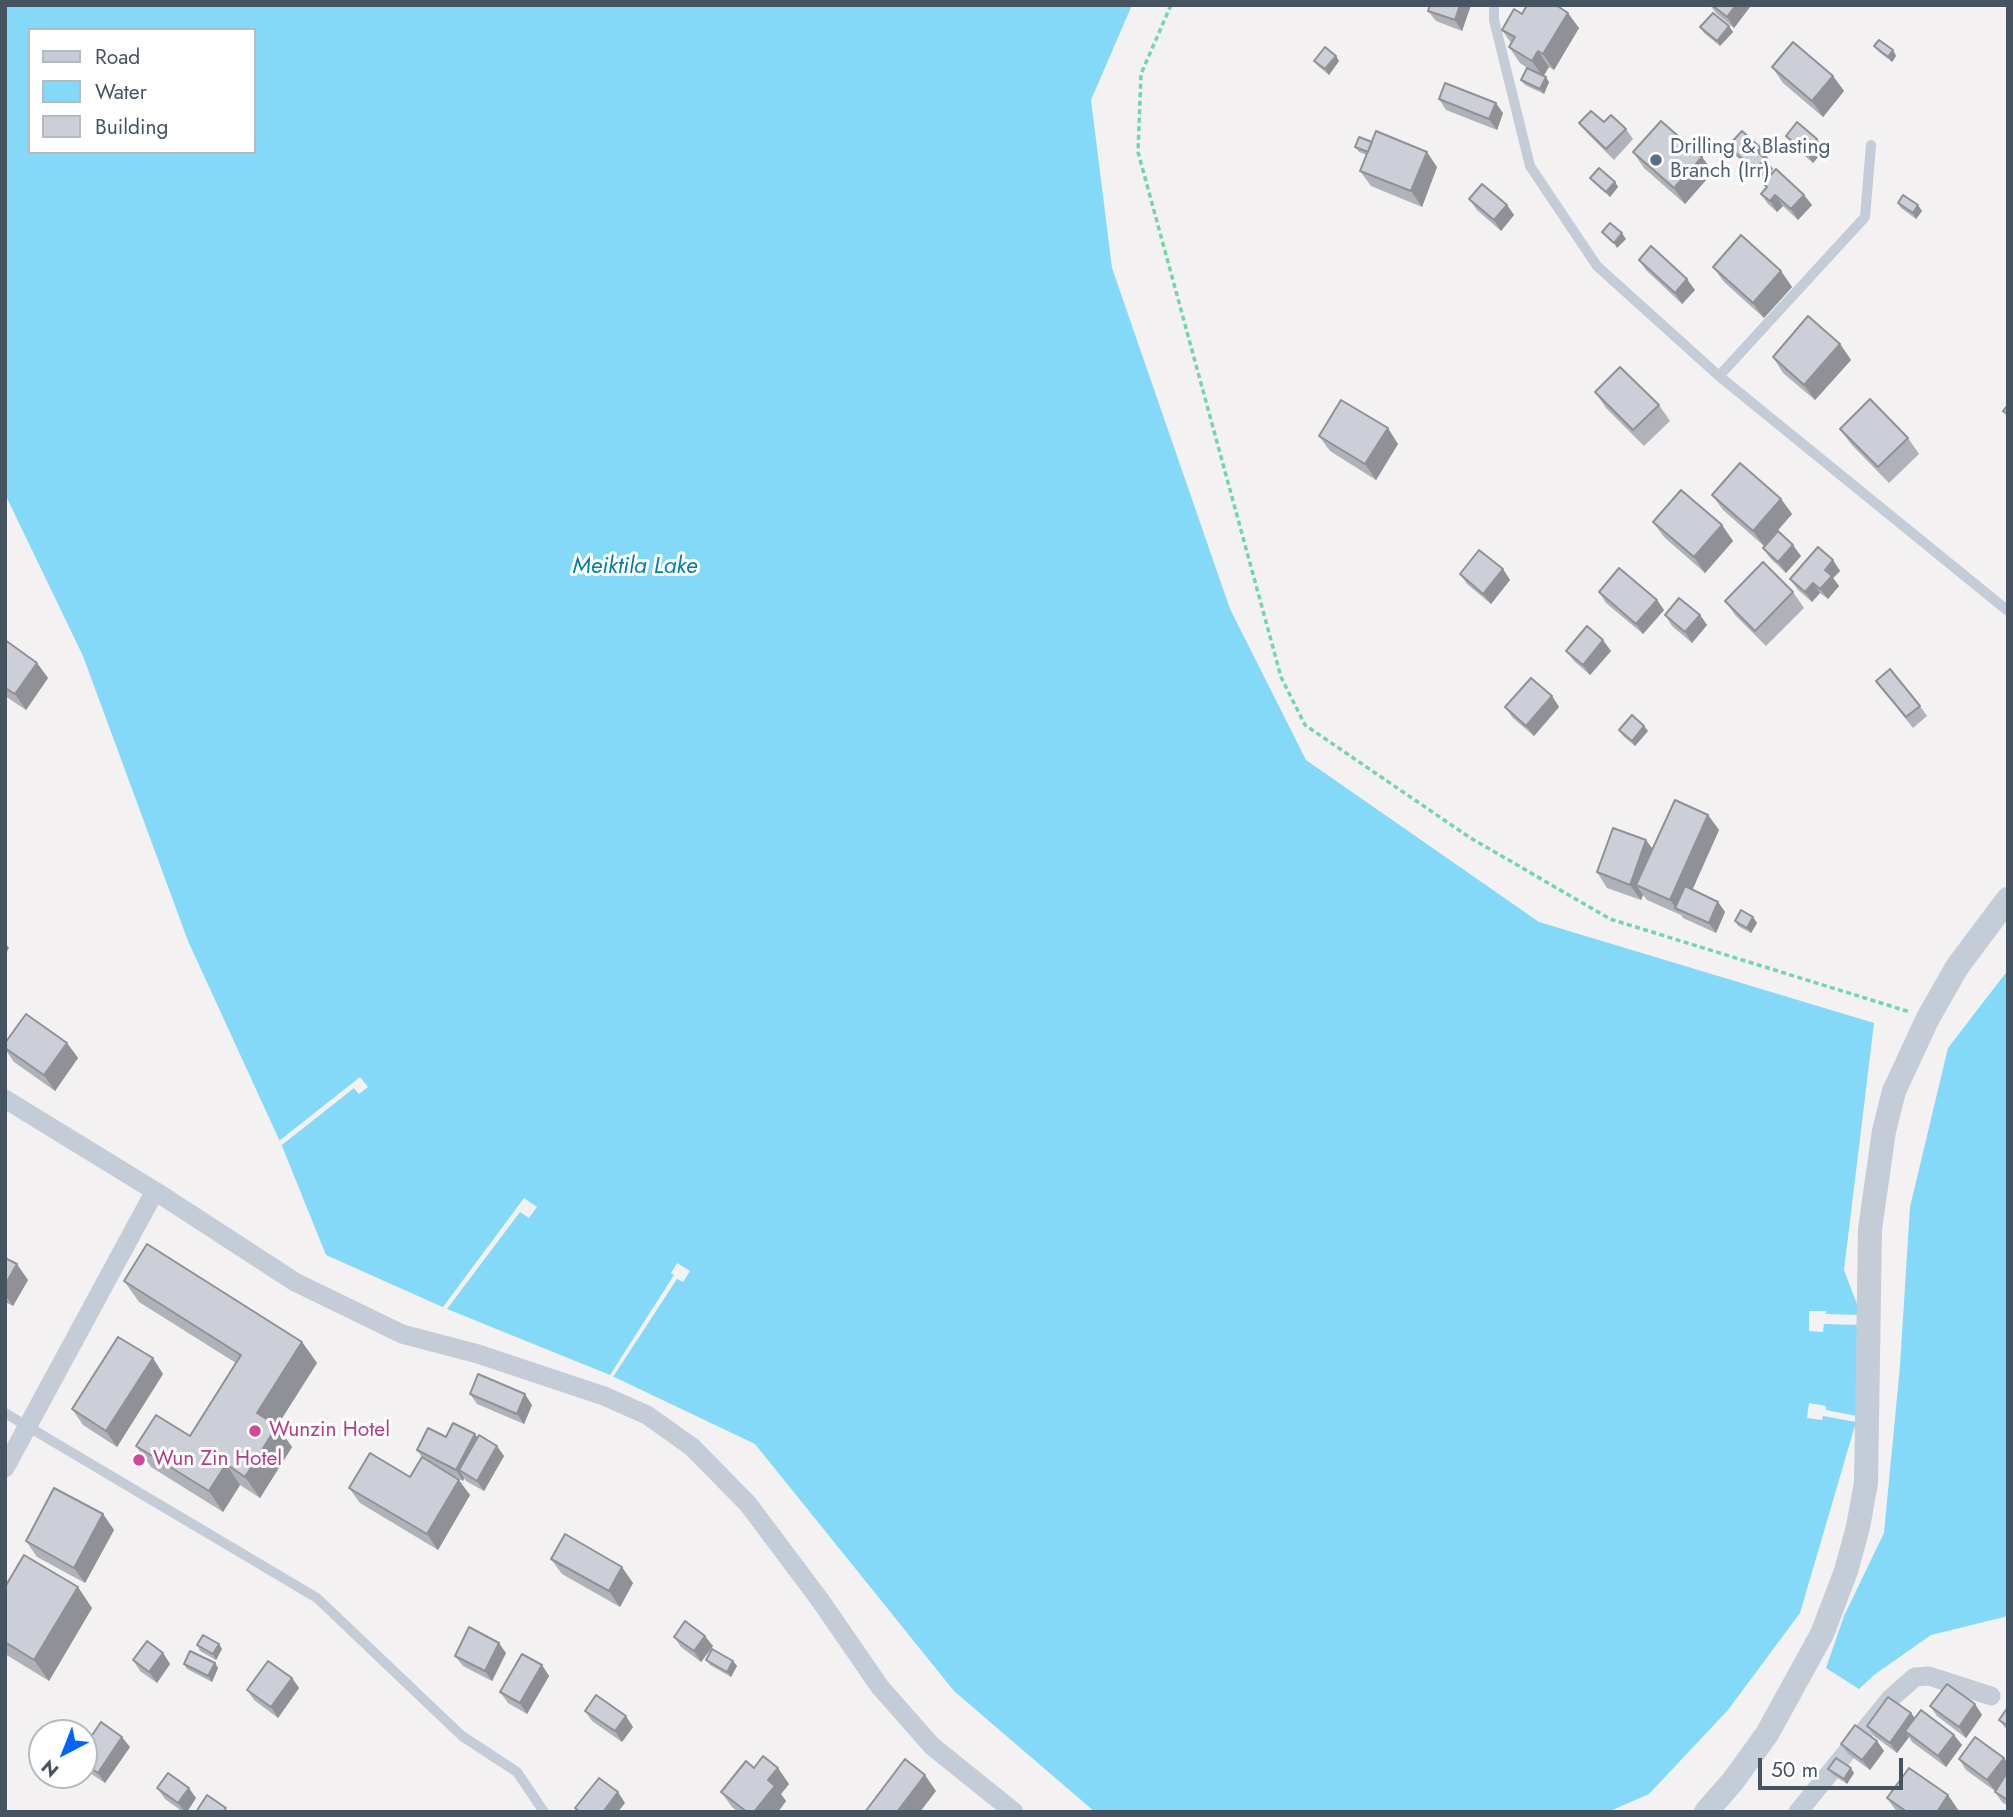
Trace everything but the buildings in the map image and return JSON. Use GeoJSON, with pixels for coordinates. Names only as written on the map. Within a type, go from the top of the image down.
{"type":"FeatureCollection","features":[{"type":"Feature","properties":{"kind":"street"},"geometry":{"type":"LineString","coordinates":[[1706,1812],[1733,1781],[1767,1734],[1822,1634],[1846,1570],[1866,1483],[1870,1229],[1884,1131],[1894,1091],[1928,1018],[1957,967],[2008,899]]}},
{"type":"Feature","properties":{"kind":"street"},"geometry":{"type":"LineString","coordinates":[[5,1099],[155,1191],[295,1282],[402,1334],[478,1354],[604,1396],[647,1415],[692,1447],[748,1504],[820,1600],[880,1687],[932,1746],[1014,1812]]}},
{"type":"Feature","properties":{"kind":"street"},"geometry":{"type":"LineString","coordinates":[[5,1468],[155,1191]]}},
{"type":"Feature","properties":{"kind":"street"},"geometry":{"type":"LineString","coordinates":[[1798,1812],[1890,1699],[1915,1677],[1928,1676],[1991,1696]]}},
{"type":"Feature","properties":{"kind":"lane"},"geometry":{"type":"LineString","coordinates":[[1494,5],[1494,20],[1530,166],[1597,266],[1718,376],[2008,611]]}},
{"type":"Feature","properties":{"kind":"lane"},"geometry":{"type":"LineString","coordinates":[[1718,376],[1865,217],[1871,145]]}},
{"type":"Feature","properties":{"kind":"lane"},"geometry":{"type":"LineString","coordinates":[[5,1413],[317,1598],[463,1736],[517,1772],[544,1812]]}},
{"type":"Feature","properties":{"kind":"path"},"geometry":{"type":"LineString","coordinates":[[1171,5],[1141,74],[1138,152],[1281,677],[1306,725],[1469,837],[1610,919],[1928,1018]]}},
{"type":"Feature","properties":{"kind":"water","name":"Meiktila Lake"},"geometry":{"type":"Polygon","coordinates":[[[5,5],[1132,5],[1091,100],[1112,268],[1230,609],[1306,760],[1539,922],[1874,1023],[1844,1270],[1861,1315],[1856,1422],[1800,1613],[1728,1710],[1649,1794],[1608,1812],[1095,1812],[954,1691],[755,1444],[610,1375],[447,1309],[326,1255],[282,1146],[188,941],[83,656],[5,494],[5,5]]]}},
{"type":"Feature","properties":{"kind":"water"},"geometry":{"type":"Polygon","coordinates":[[[2008,970],[2008,1616],[1931,1635],[1874,1675],[1859,1689],[1826,1668],[1844,1616],[1884,1533],[1900,1366],[1910,1207],[1948,1048],[2008,970]]]}},
{"type":"Feature","properties":{"kind":"pier"},"geometry":{"type":"Polygon","coordinates":[[[360,1077],[368,1087],[359,1094],[354,1088],[282,1145],[279,1141],[360,1077]]]}},
{"type":"Feature","properties":{"kind":"pier"},"geometry":{"type":"Polygon","coordinates":[[[524,1198],[537,1207],[529,1218],[520,1212],[447,1309],[443,1307],[524,1198]]]}},
{"type":"Feature","properties":{"kind":"pier"},"geometry":{"type":"Polygon","coordinates":[[[677,1263],[690,1271],[683,1282],[677,1279],[613,1377],[610,1375],[674,1275],[671,1273],[677,1263]]]}},
{"type":"Feature","properties":{"kind":"pier"},"geometry":{"type":"Polygon","coordinates":[[[1809,1311],[1861,1315],[1861,1325],[1824,1324],[1823,1332],[1809,1331],[1809,1311]]]}},
{"type":"Feature","properties":{"kind":"pier"},"geometry":{"type":"Polygon","coordinates":[[[1809,1403],[1826,1406],[1826,1410],[1857,1416],[1856,1422],[1823,1416],[1822,1420],[1807,1418],[1809,1403]]]}},
{"type":"Feature","properties":{"kind":"place","name":"Drilling & Blasting Branch (Irr)"},"geometry":{"type":"Point","coordinates":[1656,160]}},
{"type":"Feature","properties":{"kind":"place","name":"Wunzin Hotel"},"geometry":{"type":"Point","coordinates":[255,1431]}},
{"type":"Feature","properties":{"kind":"place","name":"Wun Zin Hotel"},"geometry":{"type":"Point","coordinates":[139,1460]}}]}
